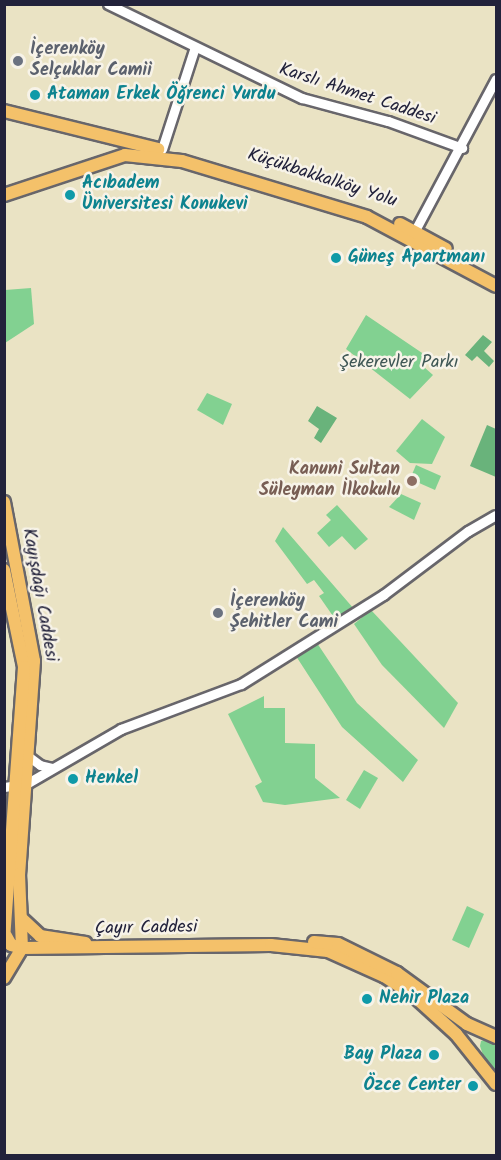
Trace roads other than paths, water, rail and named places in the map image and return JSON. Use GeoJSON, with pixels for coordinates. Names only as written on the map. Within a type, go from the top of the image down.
{"type":"FeatureCollection","features":[{"type":"Feature","properties":{"kind":"main road"},"geometry":{"type":"LineString","coordinates":[[4,111],[108,138],[126,149],[182,160],[367,217],[413,235]]}},
{"type":"Feature","properties":{"kind":"main road"},"geometry":{"type":"LineString","coordinates":[[108,138],[114,148],[111,158]]}},
{"type":"Feature","properties":{"kind":"main road","name":"Küçükbakkalköy Yolu"},"geometry":{"type":"LineString","coordinates":[[126,149],[162,149],[359,207],[496,277]]}},
{"type":"Feature","properties":{"kind":"main road"},"geometry":{"type":"LineString","coordinates":[[4,195],[111,158],[126,149]]}},
{"type":"Feature","properties":{"kind":"main road","name":"Küçükbakkalköy Yolu"},"geometry":{"type":"LineString","coordinates":[[413,235],[496,286]]}},
{"type":"Feature","properties":{"kind":"main road","name":"Kayışdağı Caddesi"},"geometry":{"type":"LineString","coordinates":[[4,502],[34,661],[28,756],[16,785],[22,948]]}},
{"type":"Feature","properties":{"kind":"main road","name":"Kayışdağı Caddesi"},"geometry":{"type":"LineString","coordinates":[[4,570],[24,667],[5,939]]}},
{"type":"Feature","properties":{"kind":"main road"},"geometry":{"type":"LineString","coordinates":[[21,918],[40,936],[104,947]]}},
{"type":"Feature","properties":{"kind":"main road"},"geometry":{"type":"LineString","coordinates":[[4,978],[22,948],[12,945],[5,939]]}},
{"type":"Feature","properties":{"kind":"main road","name":"Çayır Caddesi"},"geometry":{"type":"LineString","coordinates":[[22,948],[338,944],[396,973],[467,1024],[494,1036]]}},
{"type":"Feature","properties":{"kind":"main road","name":"Çayır Caddesi"},"geometry":{"type":"LineString","coordinates":[[271,945],[328,951],[384,976],[433,1011],[479,1060],[496,1084]]}},
{"type":"Feature","properties":{"kind":"main road"},"geometry":{"type":"LineString","coordinates":[[479,1060],[478,1039],[494,1036]]}},
{"type":"Feature","properties":{"kind":"street","name":"Karslı Ahmet Caddesi"},"geometry":{"type":"LineString","coordinates":[[108,4],[302,98],[388,121],[462,148]]}},
{"type":"Feature","properties":{"kind":"street"},"geometry":{"type":"LineString","coordinates":[[162,149],[195,47]]}},
{"type":"Feature","properties":{"kind":"street"},"geometry":{"type":"LineString","coordinates":[[413,235],[462,148],[496,79]]}},
{"type":"Feature","properties":{"kind":"street"},"geometry":{"type":"LineString","coordinates":[[16,785],[52,768],[121,729],[240,684],[289,651],[383,595],[468,531],[496,516]]}},
{"type":"Feature","properties":{"kind":"street"},"geometry":{"type":"LineString","coordinates":[[28,756],[40,765],[52,768]]}},
{"type":"Feature","properties":{"kind":"place","name":"İçerenköy Selçuklar Camii"},"geometry":{"type":"Point","coordinates":[18,61]}},
{"type":"Feature","properties":{"kind":"place","name":"Ataman Erkek Öğrenci Yurdu"},"geometry":{"type":"Point","coordinates":[35,95]}},
{"type":"Feature","properties":{"kind":"place","name":"Acıbadem Üniversitesi Konukevi"},"geometry":{"type":"Point","coordinates":[70,195]}},
{"type":"Feature","properties":{"kind":"place","name":"Güneş Apartmanı"},"geometry":{"type":"Point","coordinates":[336,258]}},
{"type":"Feature","properties":{"kind":"place","name":"Kanuni Sultan Süleyman İlkokulu"},"geometry":{"type":"Point","coordinates":[412,481]}},
{"type":"Feature","properties":{"kind":"place","name":"İçerenköy Şehitler Cami"},"geometry":{"type":"Point","coordinates":[218,613]}},
{"type":"Feature","properties":{"kind":"place","name":"Henkel"},"geometry":{"type":"Point","coordinates":[73,779]}},
{"type":"Feature","properties":{"kind":"place","name":"Nehir Plaza"},"geometry":{"type":"Point","coordinates":[367,999]}},
{"type":"Feature","properties":{"kind":"place","name":"Bay Plaza"},"geometry":{"type":"Point","coordinates":[434,1055]}},
{"type":"Feature","properties":{"kind":"place","name":"Özce Center"},"geometry":{"type":"Point","coordinates":[473,1086]}},
{"type":"Feature","properties":{"kind":"park label","name":"Şekerevler Parkı"},"geometry":{"type":"Point","coordinates":[399,363]}}]}
